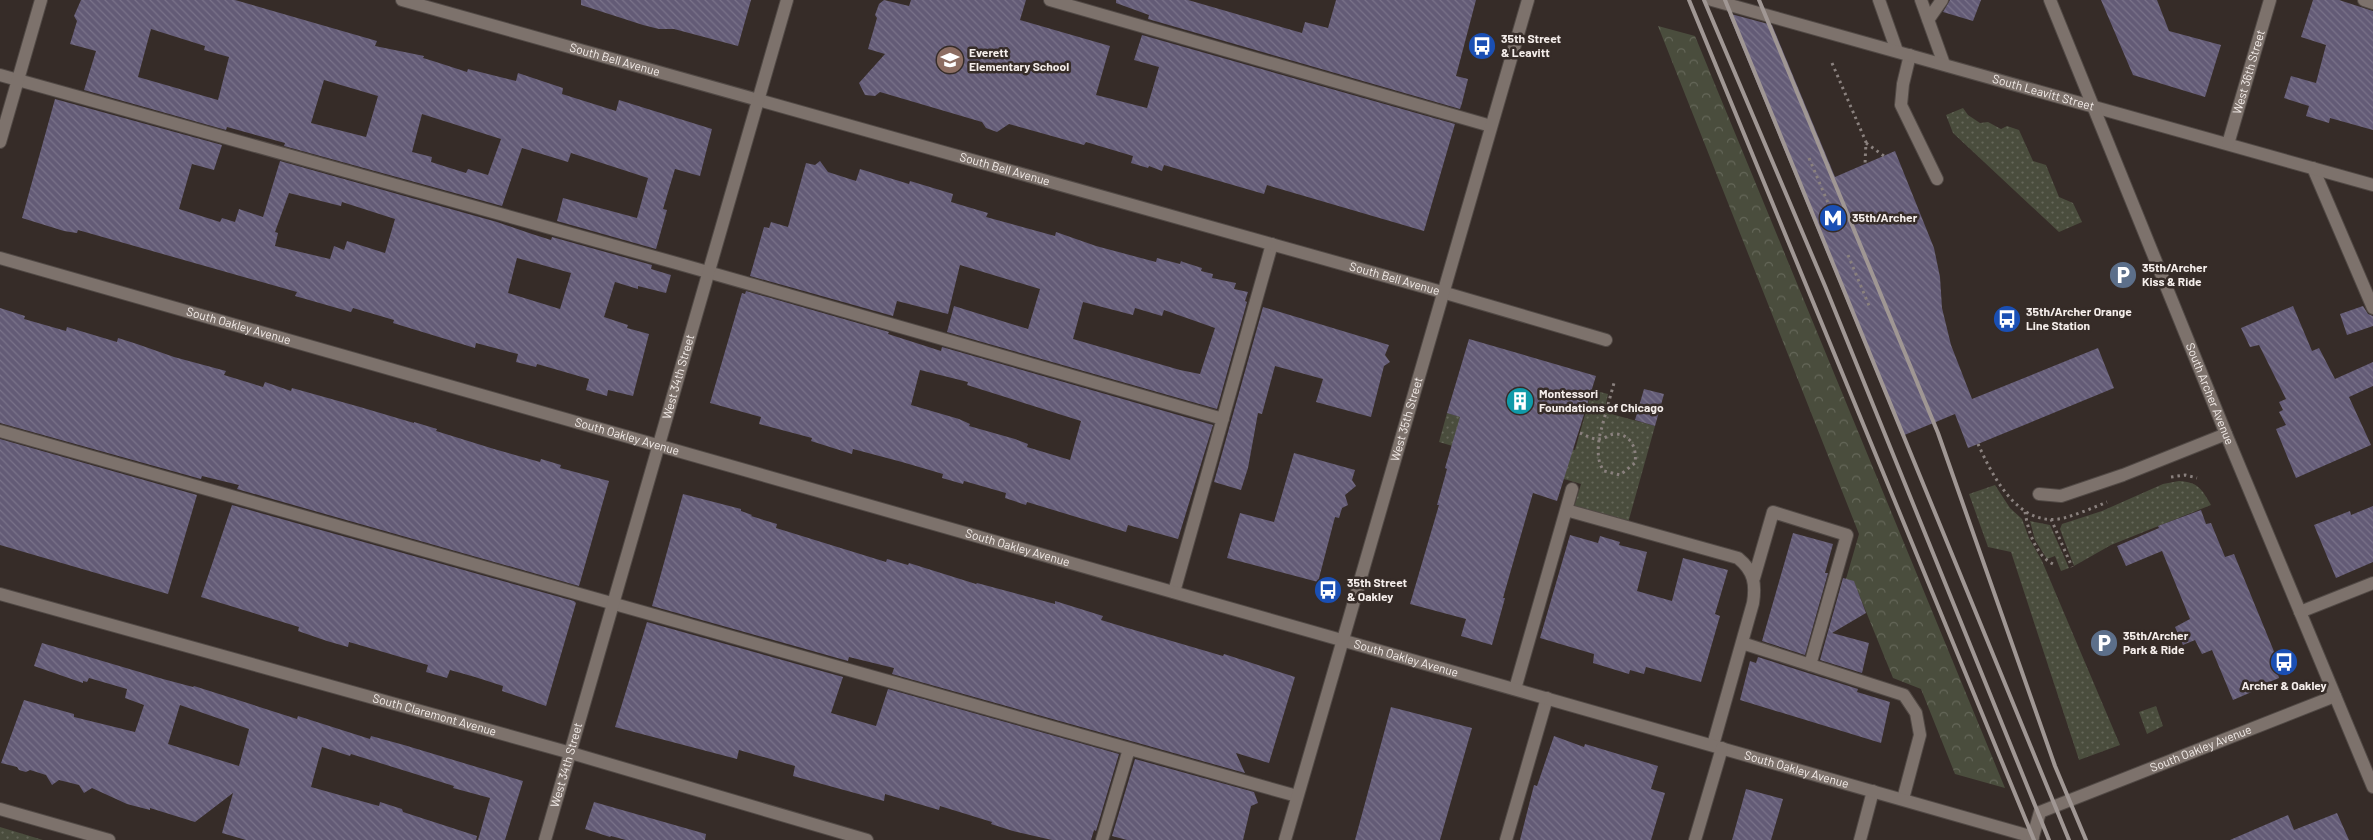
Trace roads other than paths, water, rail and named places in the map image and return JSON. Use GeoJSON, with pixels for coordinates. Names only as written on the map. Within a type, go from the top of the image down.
{"type":"FeatureCollection","features":[{"type":"Feature","properties":{"kind":"street"},"geometry":{"type":"LineString","coordinates":[[0,142],[40,0]]}},
{"type":"Feature","properties":{"kind":"street","name":"South Bell Avenue"},"geometry":{"type":"LineString","coordinates":[[402,0],[1442,292],[1606,340]]}},
{"type":"Feature","properties":{"kind":"street","name":"West 34th Street"},"geometry":{"type":"LineString","coordinates":[[545,840],[787,0]]}},
{"type":"Feature","properties":{"kind":"street"},"geometry":{"type":"LineString","coordinates":[[1050,0],[1491,126]]}},
{"type":"Feature","properties":{"kind":"street","name":"West 35th Street"},"geometry":{"type":"LineString","coordinates":[[1285,840],[1528,0]]}},
{"type":"Feature","properties":{"kind":"street","name":"South Leavitt Street"},"geometry":{"type":"LineString","coordinates":[[1712,0],[2373,185]]}},
{"type":"Feature","properties":{"kind":"street"},"geometry":{"type":"LineString","coordinates":[[1878,0],[1903,53],[1901,105],[1937,179]]}},
{"type":"Feature","properties":{"kind":"street"},"geometry":{"type":"LineString","coordinates":[[1921,0],[1944,64]]}},
{"type":"Feature","properties":{"kind":"street"},"geometry":{"type":"LineString","coordinates":[[1928,20],[1942,0]]}},
{"type":"Feature","properties":{"kind":"street","name":"South Archer Avenue"},"geometry":{"type":"LineString","coordinates":[[2050,0],[2226,434],[2373,787]]}},
{"type":"Feature","properties":{"kind":"street","name":"West 36th Street"},"geometry":{"type":"LineString","coordinates":[[2228,144],[2270,0]]}},
{"type":"Feature","properties":{"kind":"street"},"geometry":{"type":"LineString","coordinates":[[2364,0],[2373,3]]}},
{"type":"Feature","properties":{"kind":"street"},"geometry":{"type":"LineString","coordinates":[[0,75],[708,272],[1223,419]]}},
{"type":"Feature","properties":{"kind":"street"},"geometry":{"type":"LineString","coordinates":[[2313,168],[2373,308]]}},
{"type":"Feature","properties":{"kind":"street"},"geometry":{"type":"LineString","coordinates":[[1174,592],[1272,244]]}},
{"type":"Feature","properties":{"kind":"street","name":"South Oakley Avenue"},"geometry":{"type":"LineString","coordinates":[[0,258],[1903,799],[2033,838],[2040,812],[2334,696]]}},
{"type":"Feature","properties":{"kind":"street"},"geometry":{"type":"LineString","coordinates":[[0,431],[1297,796]]}},
{"type":"Feature","properties":{"kind":"street"},"geometry":{"type":"LineString","coordinates":[[2039,494],[2061,496],[2123,475],[2226,434]]}},
{"type":"Feature","properties":{"kind":"street"},"geometry":{"type":"LineString","coordinates":[[1515,689],[1572,489]]}},
{"type":"Feature","properties":{"kind":"street"},"geometry":{"type":"LineString","coordinates":[[1566,510],[1738,558],[1748,566],[1754,578]]}},
{"type":"Feature","properties":{"kind":"street"},"geometry":{"type":"LineString","coordinates":[[1696,840],[1753,603],[1754,578],[1773,512],[1847,535],[1810,665]]}},
{"type":"Feature","properties":{"kind":"street"},"geometry":{"type":"LineString","coordinates":[[2300,612],[2373,583]]}},
{"type":"Feature","properties":{"kind":"street","name":"South Claremont Avenue"},"geometry":{"type":"LineString","coordinates":[[0,594],[570,753],[867,840]]}},
{"type":"Feature","properties":{"kind":"street"},"geometry":{"type":"LineString","coordinates":[[1742,643],[1904,695],[1916,713],[1920,735],[1903,799]]}},
{"type":"Feature","properties":{"kind":"street"},"geometry":{"type":"LineString","coordinates":[[1506,840],[1547,698]]}},
{"type":"Feature","properties":{"kind":"street"},"geometry":{"type":"LineString","coordinates":[[1102,840],[1129,749]]}},
{"type":"Feature","properties":{"kind":"street"},"geometry":{"type":"LineString","coordinates":[[1860,840],[1873,791]]}},
{"type":"Feature","properties":{"kind":"street"},"geometry":{"type":"LineString","coordinates":[[0,809],[109,840]]}},
{"type":"Feature","properties":{"kind":"railway"},"geometry":{"type":"LineString","coordinates":[[1689,0],[2034,840]]}},
{"type":"Feature","properties":{"kind":"railway"},"geometry":{"type":"LineString","coordinates":[[1704,0],[1825,286],[2049,840]]}},
{"type":"Feature","properties":{"kind":"railway"},"geometry":{"type":"LineString","coordinates":[[1725,0],[2069,840]]}},
{"type":"Feature","properties":{"kind":"railway"},"geometry":{"type":"LineString","coordinates":[[1759,0],[1938,433],[2055,766],[2086,840]]}},
{"type":"Feature","properties":{"kind":"place","name":"35th Street & Leavitt"},"geometry":{"type":"Point","coordinates":[1482,46]}},
{"type":"Feature","properties":{"kind":"place","name":"Everett Elementary School"},"geometry":{"type":"Point","coordinates":[950,60]}},
{"type":"Feature","properties":{"kind":"place","name":"35th/Archer"},"geometry":{"type":"Point","coordinates":[1833,218]}},
{"type":"Feature","properties":{"kind":"place","name":"35th/Archer Kiss & Ride"},"geometry":{"type":"Point","coordinates":[2123,275]}},
{"type":"Feature","properties":{"kind":"place","name":"35th/Archer Orange Line Station"},"geometry":{"type":"Point","coordinates":[2007,319]}},
{"type":"Feature","properties":{"kind":"place","name":"Montessori Foundations of Chicago"},"geometry":{"type":"Point","coordinates":[1520,401]}},
{"type":"Feature","properties":{"kind":"place","name":"35th Street & Oakley"},"geometry":{"type":"Point","coordinates":[1328,590]}},
{"type":"Feature","properties":{"kind":"place","name":"35th/Archer Park & Ride"},"geometry":{"type":"Point","coordinates":[2104,643]}},
{"type":"Feature","properties":{"kind":"place","name":"Archer & Oakley"},"geometry":{"type":"Point","coordinates":[2284,662]}}]}
